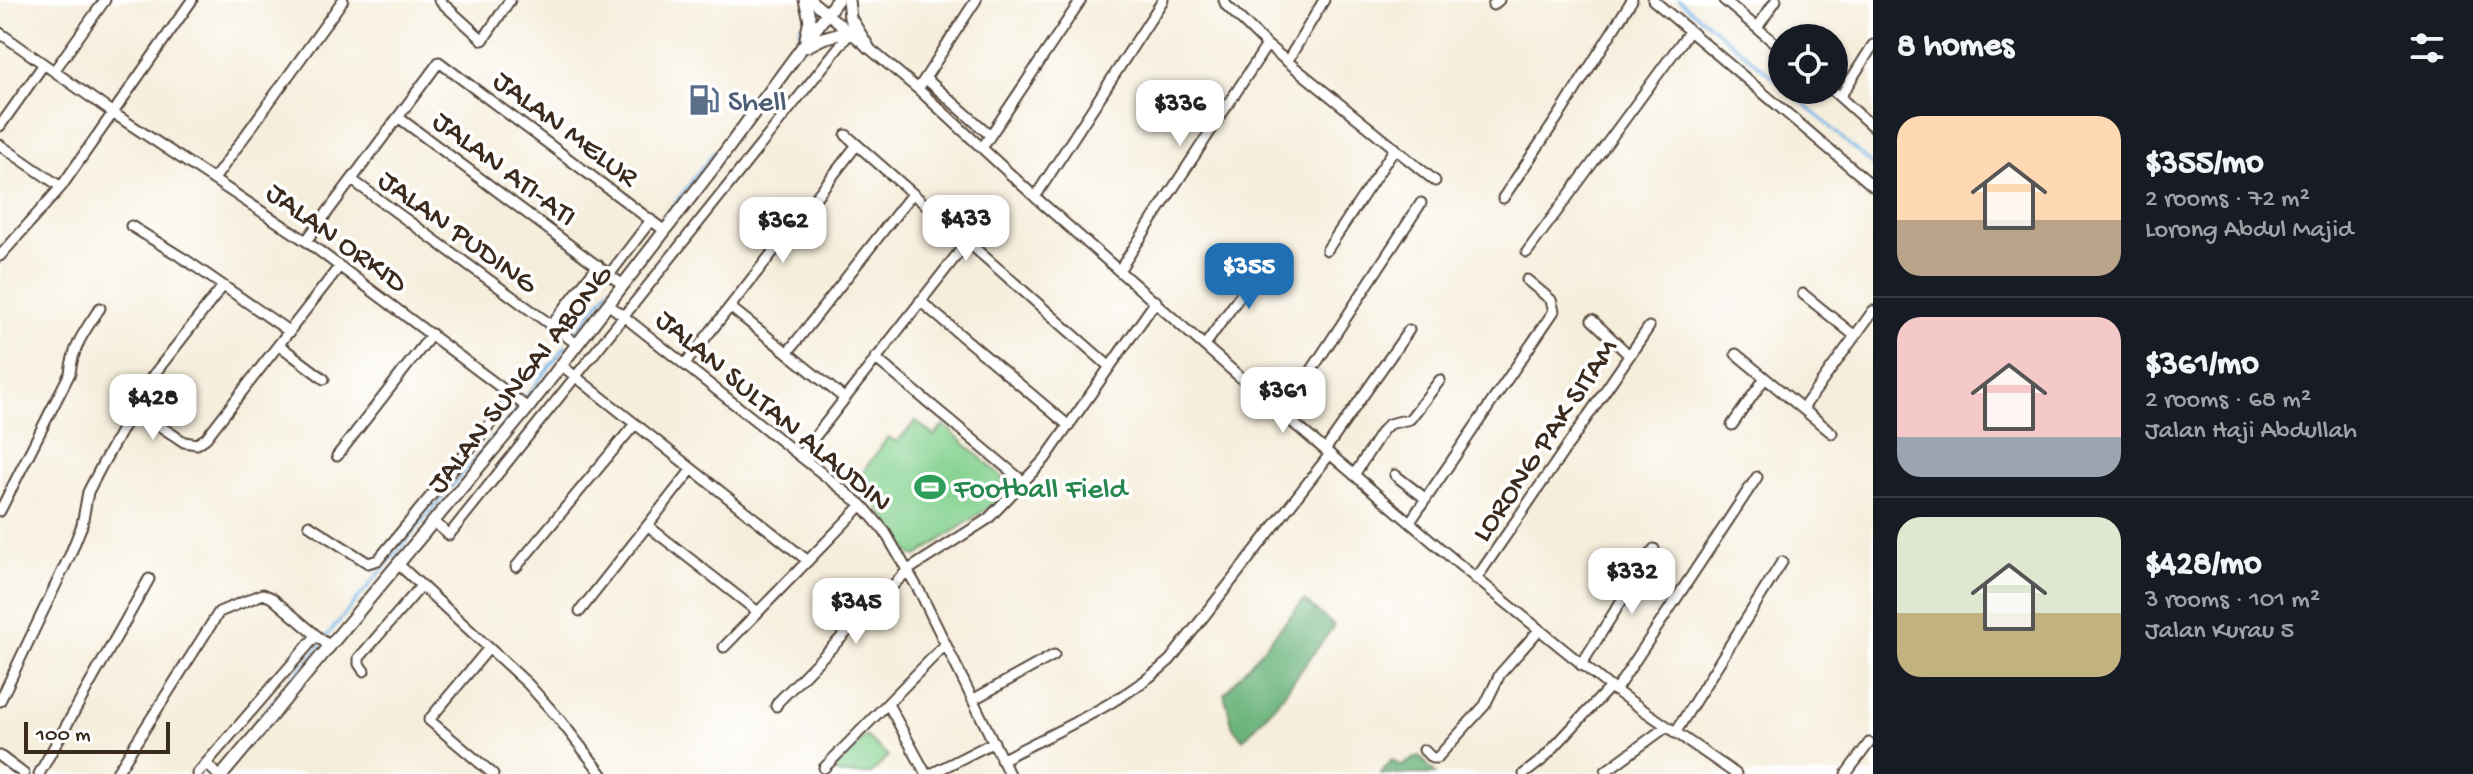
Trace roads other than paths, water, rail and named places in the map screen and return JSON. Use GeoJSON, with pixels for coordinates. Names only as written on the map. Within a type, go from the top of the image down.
{"type":"FeatureCollection","features":[{"type":"Feature","properties":{"kind":"street"},"geometry":{"type":"LineString","coordinates":[[54,71],[105,0]]}},
{"type":"Feature","properties":{"kind":"street"},"geometry":{"type":"LineString","coordinates":[[0,256],[61,187],[192,0]]}},
{"type":"Feature","properties":{"kind":"street"},"geometry":{"type":"LineString","coordinates":[[214,179],[343,0]]}},
{"type":"Feature","properties":{"kind":"street"},"geometry":{"type":"LineString","coordinates":[[439,0],[483,40],[510,0]]}},
{"type":"Feature","properties":{"kind":"street"},"geometry":{"type":"LineString","coordinates":[[808,0],[828,13],[918,89],[1035,197],[1476,579],[1612,689],[1736,774]]}},
{"type":"Feature","properties":{"kind":"street"},"geometry":{"type":"LineString","coordinates":[[800,51],[810,20],[808,0]]}},
{"type":"Feature","properties":{"kind":"street","name":"JALAN SUNGAI ABONG"},"geometry":{"type":"LineString","coordinates":[[223,774],[255,721],[287,683],[329,646],[528,408],[837,0]]}},
{"type":"Feature","properties":{"kind":"street"},"geometry":{"type":"LineString","coordinates":[[848,0],[850,18],[868,47]]}},
{"type":"Feature","properties":{"kind":"street"},"geometry":{"type":"LineString","coordinates":[[918,89],[976,0]]}},
{"type":"Feature","properties":{"kind":"street"},"geometry":{"type":"LineString","coordinates":[[982,148],[1081,0]]}},
{"type":"Feature","properties":{"kind":"street"},"geometry":{"type":"LineString","coordinates":[[1035,197],[1163,0]]}},
{"type":"Feature","properties":{"kind":"street"},"geometry":{"type":"LineString","coordinates":[[1224,0],[1267,45],[1435,181]]}},
{"type":"Feature","properties":{"kind":"street"},"geometry":{"type":"LineString","coordinates":[[1288,60],[1324,0]]}},
{"type":"Feature","properties":{"kind":"street"},"geometry":{"type":"LineString","coordinates":[[1503,198],[1632,0]]}},
{"type":"Feature","properties":{"kind":"street"},"geometry":{"type":"LineString","coordinates":[[1653,0],[1873,186]]}},
{"type":"Feature","properties":{"kind":"street"},"geometry":{"type":"LineString","coordinates":[[1724,0],[1768,37]]}},
{"type":"Feature","properties":{"kind":"street"},"geometry":{"type":"LineString","coordinates":[[1757,28],[1776,0]]}},
{"type":"Feature","properties":{"kind":"street"},"geometry":{"type":"LineString","coordinates":[[800,51],[823,38],[849,32]]}},
{"type":"Feature","properties":{"kind":"street"},"geometry":{"type":"LineString","coordinates":[[434,522],[449,535],[849,32]]}},
{"type":"Feature","properties":{"kind":"street"},"geometry":{"type":"LineString","coordinates":[[1527,252],[1689,32]]}},
{"type":"Feature","properties":{"kind":"street","name":"JALAN ORKID"},"geometry":{"type":"LineString","coordinates":[[0,33],[113,113],[306,241],[528,408]]}},
{"type":"Feature","properties":{"kind":"street"},"geometry":{"type":"LineString","coordinates":[[1120,269],[1267,45]]}},
{"type":"Feature","properties":{"kind":"street"},"geometry":{"type":"LineString","coordinates":[[1848,78],[1873,45]]}},
{"type":"Feature","properties":{"kind":"street","name":"JALAN MELUR"},"geometry":{"type":"LineString","coordinates":[[398,117],[439,62],[665,231]]}},
{"type":"Feature","properties":{"kind":"street"},"geometry":{"type":"LineString","coordinates":[[0,126],[44,64]]}},
{"type":"Feature","properties":{"kind":"street"},"geometry":{"type":"LineString","coordinates":[[925,78],[990,135]]}},
{"type":"Feature","properties":{"kind":"street"},"geometry":{"type":"LineString","coordinates":[[1847,104],[1873,127]]}},
{"type":"Feature","properties":{"kind":"street"},"geometry":{"type":"LineString","coordinates":[[306,241],[398,117]]}},
{"type":"Feature","properties":{"kind":"street","name":"JALAN ATI-ATI"},"geometry":{"type":"LineString","coordinates":[[398,117],[623,285]]}},
{"type":"Feature","properties":{"kind":"street"},"geometry":{"type":"LineString","coordinates":[[846,135],[1110,367]]}},
{"type":"Feature","properties":{"kind":"street"},"geometry":{"type":"LineString","coordinates":[[0,145],[61,187]]}},
{"type":"Feature","properties":{"kind":"street"},"geometry":{"type":"LineString","coordinates":[[685,364],[856,146]]}},
{"type":"Feature","properties":{"kind":"street"},"geometry":{"type":"LineString","coordinates":[[1327,250],[1395,148]]}},
{"type":"Feature","properties":{"kind":"street","name":"JALAN PUDING"},"geometry":{"type":"LineString","coordinates":[[352,180],[577,344]]}},
{"type":"Feature","properties":{"kind":"street"},"geometry":{"type":"LineString","coordinates":[[788,352],[912,194]]}},
{"type":"Feature","properties":{"kind":"street"},"geometry":{"type":"LineString","coordinates":[[1283,414],[1421,203]]}},
{"type":"Feature","properties":{"kind":"street"},"geometry":{"type":"LineString","coordinates":[[609,275],[651,220]]}},
{"type":"Feature","properties":{"kind":"street"},"geometry":{"type":"LineString","coordinates":[[131,226],[290,332]]}},
{"type":"Feature","properties":{"kind":"street"},"geometry":{"type":"LineString","coordinates":[[800,456],[967,242]]}},
{"type":"Feature","properties":{"kind":"street"},"geometry":{"type":"LineString","coordinates":[[1205,345],[1267,258]]}},
{"type":"Feature","properties":{"kind":"street"},"geometry":{"type":"LineString","coordinates":[[550,327],[598,265]]}},
{"type":"Feature","properties":{"kind":"street"},"geometry":{"type":"LineString","coordinates":[[134,409],[189,445],[206,438],[339,267]]}},
{"type":"Feature","properties":{"kind":"street"},"geometry":{"type":"LineString","coordinates":[[1410,522],[1554,311],[1551,300],[1527,280]]}},
{"type":"Feature","properties":{"kind":"street"},"geometry":{"type":"LineString","coordinates":[[0,701],[70,555],[82,525],[88,492],[148,382],[223,286]]}},
{"type":"Feature","properties":{"kind":"street"},"geometry":{"type":"LineString","coordinates":[[1803,294],[1855,336]]}},
{"type":"Feature","properties":{"kind":"street"},"geometry":{"type":"LineString","coordinates":[[920,301],[1069,426]]}},
{"type":"Feature","properties":{"kind":"street"},"geometry":{"type":"LineString","coordinates":[[776,706],[908,570],[988,519],[1025,483],[1069,426],[1156,301]]}},
{"type":"Feature","properties":{"kind":"street","name":"JALAN SULTAN ALAUDIN"},"geometry":{"type":"LineString","coordinates":[[608,304],[862,505],[885,532],[908,570],[1009,774]]}},
{"type":"Feature","properties":{"kind":"street"},"geometry":{"type":"LineString","coordinates":[[730,307],[844,398]]}},
{"type":"Feature","properties":{"kind":"street"},"geometry":{"type":"LineString","coordinates":[[0,511],[70,373],[78,339],[100,308]]}},
{"type":"Feature","properties":{"kind":"street"},"geometry":{"type":"LineString","coordinates":[[1803,408],[1873,311]]}},
{"type":"Feature","properties":{"kind":"street"},"geometry":{"type":"LineString","coordinates":[[1592,320],[1629,355]]}},
{"type":"Feature","properties":{"kind":"street","name":"LORONG PAK SITAM"},"geometry":{"type":"LineString","coordinates":[[1476,579],[1649,327]]}},
{"type":"Feature","properties":{"kind":"street"},"geometry":{"type":"LineString","coordinates":[[1001,760],[1100,708],[1160,670],[1170,660],[1328,452],[1409,330]]}},
{"type":"Feature","properties":{"kind":"street"},"geometry":{"type":"LineString","coordinates":[[337,456],[432,334]]}},
{"type":"Feature","properties":{"kind":"street"},"geometry":{"type":"LineString","coordinates":[[279,345],[324,379]]}},
{"type":"Feature","properties":{"kind":"street"},"geometry":{"type":"LineString","coordinates":[[1736,354],[1832,433]]}},
{"type":"Feature","properties":{"kind":"street"},"geometry":{"type":"LineString","coordinates":[[875,358],[1025,483]]}},
{"type":"Feature","properties":{"kind":"street"},"geometry":{"type":"LineString","coordinates":[[561,365],[808,561]]}},
{"type":"Feature","properties":{"kind":"street"},"geometry":{"type":"LineString","coordinates":[[1732,425],[1765,378]]}},
{"type":"Feature","properties":{"kind":"street"},"geometry":{"type":"LineString","coordinates":[[1354,475],[1383,430],[1389,424],[1410,419],[1440,380]]}},
{"type":"Feature","properties":{"kind":"street"},"geometry":{"type":"LineString","coordinates":[[309,525],[368,563],[378,560],[513,396]]}},
{"type":"Feature","properties":{"kind":"street"},"geometry":{"type":"LineString","coordinates":[[516,567],[635,424]]}},
{"type":"Feature","properties":{"kind":"street"},"geometry":{"type":"LineString","coordinates":[[580,611],[692,469]]}},
{"type":"Feature","properties":{"kind":"street"},"geometry":{"type":"LineString","coordinates":[[1395,475],[1426,499]]}},
{"type":"Feature","properties":{"kind":"street"},"geometry":{"type":"LineString","coordinates":[[1524,774],[1542,760],[1612,689],[1757,477]]}},
{"type":"Feature","properties":{"kind":"street"},"geometry":{"type":"LineString","coordinates":[[724,647],[862,505]]}},
{"type":"Feature","properties":{"kind":"street"},"geometry":{"type":"LineString","coordinates":[[648,526],[758,612]]}},
{"type":"Feature","properties":{"kind":"street"},"geometry":{"type":"LineString","coordinates":[[1581,665],[1654,549]]}},
{"type":"Feature","properties":{"kind":"street"},"geometry":{"type":"LineString","coordinates":[[1606,771],[1671,730],[1782,562]]}},
{"type":"Feature","properties":{"kind":"street"},"geometry":{"type":"LineString","coordinates":[[398,564],[489,648],[560,720],[602,774]]}},
{"type":"Feature","properties":{"kind":"street"},"geometry":{"type":"LineString","coordinates":[[39,774],[149,579]]}},
{"type":"Feature","properties":{"kind":"street"},"geometry":{"type":"LineString","coordinates":[[364,671],[359,658],[422,585]]}},
{"type":"Feature","properties":{"kind":"street"},"geometry":{"type":"LineString","coordinates":[[116,774],[224,608],[263,594],[272,598],[329,646]]}},
{"type":"Feature","properties":{"kind":"street"},"geometry":{"type":"LineString","coordinates":[[1424,750],[1432,758],[1437,758],[1485,705],[1500,674],[1539,630]]}},
{"type":"Feature","properties":{"kind":"street"},"geometry":{"type":"LineString","coordinates":[[287,683],[316,636]]}},
{"type":"Feature","properties":{"kind":"street"},"geometry":{"type":"LineString","coordinates":[[824,768],[946,644]]}},
{"type":"Feature","properties":{"kind":"street"},"geometry":{"type":"LineString","coordinates":[[489,648],[429,720],[493,774]]}},
{"type":"Feature","properties":{"kind":"street"},"geometry":{"type":"LineString","coordinates":[[974,699],[1054,655]]}},
{"type":"Feature","properties":{"kind":"street"},"geometry":{"type":"LineString","coordinates":[[197,774],[212,770],[270,704]]}},
{"type":"Feature","properties":{"kind":"street"},"geometry":{"type":"LineString","coordinates":[[888,704],[928,774],[994,742]]}},
{"type":"Feature","properties":{"kind":"street"},"geometry":{"type":"LineString","coordinates":[[1846,774],[1869,743]]}},
{"type":"Feature","properties":{"kind":"street"},"geometry":{"type":"LineString","coordinates":[[0,756],[24,774]]}},
{"type":"Feature","properties":{"kind":"waterway"},"geometry":{"type":"LineString","coordinates":[[1679,0],[1768,73]]}},
{"type":"Feature","properties":{"kind":"waterway"},"geometry":{"type":"LineString","coordinates":[[800,33],[801,25]]}},
{"type":"Feature","properties":{"kind":"waterway"},"geometry":{"type":"LineString","coordinates":[[1804,104],[1873,166]]}},
{"type":"Feature","properties":{"kind":"waterway"},"geometry":{"type":"LineString","coordinates":[[663,219],[714,152]]}},
{"type":"Feature","properties":{"kind":"waterway"},"geometry":{"type":"LineString","coordinates":[[620,275],[653,232]]}},
{"type":"Feature","properties":{"kind":"waterway"},"geometry":{"type":"LineString","coordinates":[[574,335],[612,286]]}},
{"type":"Feature","properties":{"kind":"waterway"},"geometry":{"type":"LineString","coordinates":[[524,399],[566,346]]}},
{"type":"Feature","properties":{"kind":"waterway"},"geometry":{"type":"LineString","coordinates":[[325,638],[515,411]]}},
{"type":"Feature","properties":{"kind":"waterway"},"geometry":{"type":"LineString","coordinates":[[215,771],[320,645]]}},
{"type":"Feature","properties":{"kind":"place","name":"Shell"},"geometry":{"type":"Point","coordinates":[704,100]}},
{"type":"Feature","properties":{"kind":"place","name":"Football Field"},"geometry":{"type":"Point","coordinates":[930,487]}}]}
